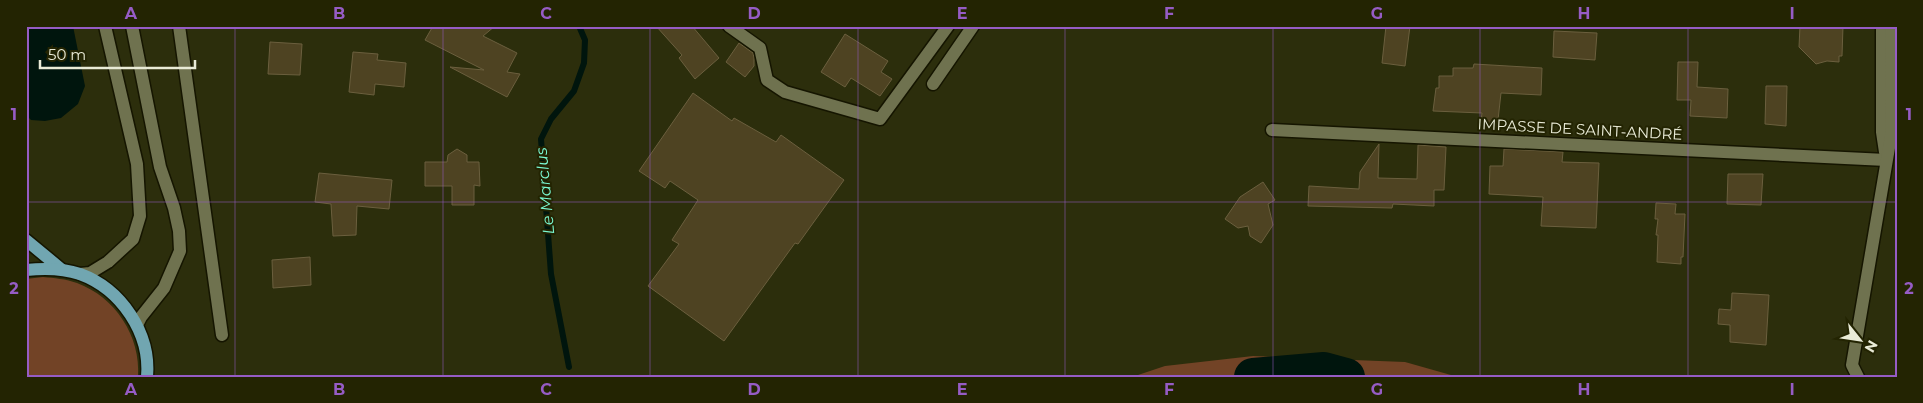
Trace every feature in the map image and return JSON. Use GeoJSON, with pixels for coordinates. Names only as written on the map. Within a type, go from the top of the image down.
{"type":"FeatureCollection","features":[{"type":"Feature","properties":{"kind":"main road"},"geometry":{"type":"LineString","coordinates":[[26,240],[61,269]]}},
{"type":"Feature","properties":{"kind":"main road"},"geometry":{"type":"LineString","coordinates":[[26,270],[42,268],[61,269],[80,274],[98,282],[113,294],[127,309],[137,326],[143,340],[149,375]]}},
{"type":"Feature","properties":{"kind":"street"},"geometry":{"type":"LineString","coordinates":[[80,274],[90,273],[108,262],[133,239],[140,216],[136,164],[105,26]]}},
{"type":"Feature","properties":{"kind":"street"},"geometry":{"type":"LineString","coordinates":[[132,26],[160,167],[174,208],[179,232],[180,251],[164,288],[141,317],[137,326]]}},
{"type":"Feature","properties":{"kind":"street"},"geometry":{"type":"LineString","coordinates":[[179,26],[222,335]]}},
{"type":"Feature","properties":{"kind":"street"},"geometry":{"type":"LineString","coordinates":[[729,26],[760,48],[766,80],[785,92],[880,119],[948,26]]}},
{"type":"Feature","properties":{"kind":"street"},"geometry":{"type":"LineString","coordinates":[[933,84],[973,26]]}},
{"type":"Feature","properties":{"kind":"street"},"geometry":{"type":"LineString","coordinates":[[1882,26],[1882,132],[1886,160]]}},
{"type":"Feature","properties":{"kind":"street"},"geometry":{"type":"LineString","coordinates":[[1858,377],[1852,364],[1891,136],[1892,26]]}},
{"type":"Feature","properties":{"kind":"street","name":"IMPASSE DE SAINT-ANDRÉ"},"geometry":{"type":"LineString","coordinates":[[1272,130],[1886,160]]}},
{"type":"Feature","properties":{"kind":"shaded area"},"geometry":{"type":"Polygon","coordinates":[[[26,26],[73,26],[85,86],[78,104],[61,118],[45,121],[31,120],[26,115],[26,26]]]}},
{"type":"Feature","properties":{"kind":"shaded area"},"geometry":{"type":"Polygon","coordinates":[[[43,277],[77,283],[91,289],[114,308],[130,333],[135,347],[138,377],[26,377],[26,279],[43,277]]]}},
{"type":"Feature","properties":{"kind":"shaded area"},"geometry":{"type":"Polygon","coordinates":[[[1253,356],[1405,362],[1458,377],[1132,377],[1165,366],[1253,356]]]}},
{"type":"Feature","properties":{"kind":"building"},"geometry":{"type":"Polygon","coordinates":[[[433,26],[495,26],[483,36],[517,53],[507,72],[520,74],[507,97],[450,67],[484,70],[425,40],[433,26]]]}},
{"type":"Feature","properties":{"kind":"building"},"geometry":{"type":"Polygon","coordinates":[[[656,26],[692,26],[719,58],[695,79],[679,58],[682,55],[656,26]]]}},
{"type":"Feature","properties":{"kind":"building"},"geometry":{"type":"Polygon","coordinates":[[[1386,26],[1410,26],[1405,66],[1382,63],[1386,26]]]}},
{"type":"Feature","properties":{"kind":"building"},"geometry":{"type":"Polygon","coordinates":[[[1800,26],[1843,26],[1842,56],[1839,56],[1839,62],[1827,61],[1816,64],[1799,47],[1800,26]]]}},
{"type":"Feature","properties":{"kind":"building"},"geometry":{"type":"Polygon","coordinates":[[[1554,31],[1597,33],[1595,60],[1553,57],[1554,31]]]}},
{"type":"Feature","properties":{"kind":"building"},"geometry":{"type":"Polygon","coordinates":[[[845,34],[888,61],[881,72],[892,79],[880,96],[851,78],[845,87],[821,72],[845,34]]]}},
{"type":"Feature","properties":{"kind":"building"},"geometry":{"type":"Polygon","coordinates":[[[270,42],[302,44],[300,75],[268,74],[270,42]]]}},
{"type":"Feature","properties":{"kind":"building"},"geometry":{"type":"Polygon","coordinates":[[[739,43],[753,53],[754,58],[754,66],[745,77],[726,62],[739,43]]]}},
{"type":"Feature","properties":{"kind":"building"},"geometry":{"type":"Polygon","coordinates":[[[353,52],[378,54],[377,60],[406,63],[404,87],[375,84],[374,95],[349,92],[353,52]]]}},
{"type":"Feature","properties":{"kind":"building"},"geometry":{"type":"Polygon","coordinates":[[[1678,62],[1698,62],[1697,87],[1728,89],[1727,118],[1690,116],[1691,100],[1677,100],[1678,62]]]}},
{"type":"Feature","properties":{"kind":"building"},"geometry":{"type":"Polygon","coordinates":[[[1474,64],[1542,68],[1541,95],[1501,93],[1497,129],[1480,128],[1482,113],[1433,111],[1436,88],[1439,88],[1439,76],[1453,76],[1453,68],[1473,68],[1474,64]]]}},
{"type":"Feature","properties":{"kind":"building"},"geometry":{"type":"Polygon","coordinates":[[[1766,86],[1787,86],[1786,126],[1765,124],[1766,86]]]}},
{"type":"Feature","properties":{"kind":"building"},"geometry":{"type":"Polygon","coordinates":[[[693,93],[732,121],[734,118],[776,142],[781,135],[844,180],[798,244],[795,243],[724,341],[648,286],[679,244],[672,240],[698,200],[670,181],[665,188],[639,171],[693,93]]]}},
{"type":"Feature","properties":{"kind":"building"},"geometry":{"type":"Polygon","coordinates":[[[1379,144],[1378,178],[1417,179],[1418,145],[1446,147],[1444,190],[1434,190],[1434,206],[1393,204],[1392,208],[1308,206],[1309,186],[1359,189],[1360,172],[1379,144]]]}},
{"type":"Feature","properties":{"kind":"building"},"geometry":{"type":"Polygon","coordinates":[[[457,149],[467,155],[467,162],[479,162],[480,186],[474,185],[474,205],[452,205],[452,186],[425,186],[425,162],[447,162],[448,155],[457,149]]]}},
{"type":"Feature","properties":{"kind":"building"},"geometry":{"type":"Polygon","coordinates":[[[1504,149],[1563,152],[1562,162],[1599,163],[1596,228],[1541,226],[1543,197],[1489,194],[1490,166],[1503,166],[1504,149]]]}},
{"type":"Feature","properties":{"kind":"building"},"geometry":{"type":"Polygon","coordinates":[[[319,173],[392,180],[389,209],[357,206],[356,235],[333,236],[331,204],[315,202],[319,173]]]}},
{"type":"Feature","properties":{"kind":"building"},"geometry":{"type":"Polygon","coordinates":[[[1728,174],[1763,174],[1761,205],[1727,204],[1728,174]]]}},
{"type":"Feature","properties":{"kind":"building"},"geometry":{"type":"Polygon","coordinates":[[[1263,182],[1275,200],[1268,204],[1273,225],[1261,243],[1250,236],[1248,226],[1238,228],[1225,219],[1240,197],[1263,182]]]}},
{"type":"Feature","properties":{"kind":"building"},"geometry":{"type":"Polygon","coordinates":[[[1656,203],[1676,204],[1675,214],[1685,214],[1681,264],[1657,262],[1658,235],[1656,235],[1658,219],[1655,219],[1656,203]]]}},
{"type":"Feature","properties":{"kind":"building"},"geometry":{"type":"Polygon","coordinates":[[[310,257],[311,285],[273,288],[272,260],[310,257]]]}},
{"type":"Feature","properties":{"kind":"building"},"geometry":{"type":"Polygon","coordinates":[[[1732,293],[1769,295],[1766,345],[1730,342],[1730,325],[1718,324],[1719,309],[1731,310],[1732,293]]]}},
{"type":"Feature","properties":{"kind":"waterway","name":"Le Marclus"},"geometry":{"type":"LineString","coordinates":[[569,367],[551,274],[541,139],[551,119],[574,91],[584,63],[585,40],[579,26]]}},
{"type":"Feature","properties":{"kind":"waterway"},"geometry":{"type":"LineString","coordinates":[[1253,377],[1324,371],[1346,377]]}}]}
